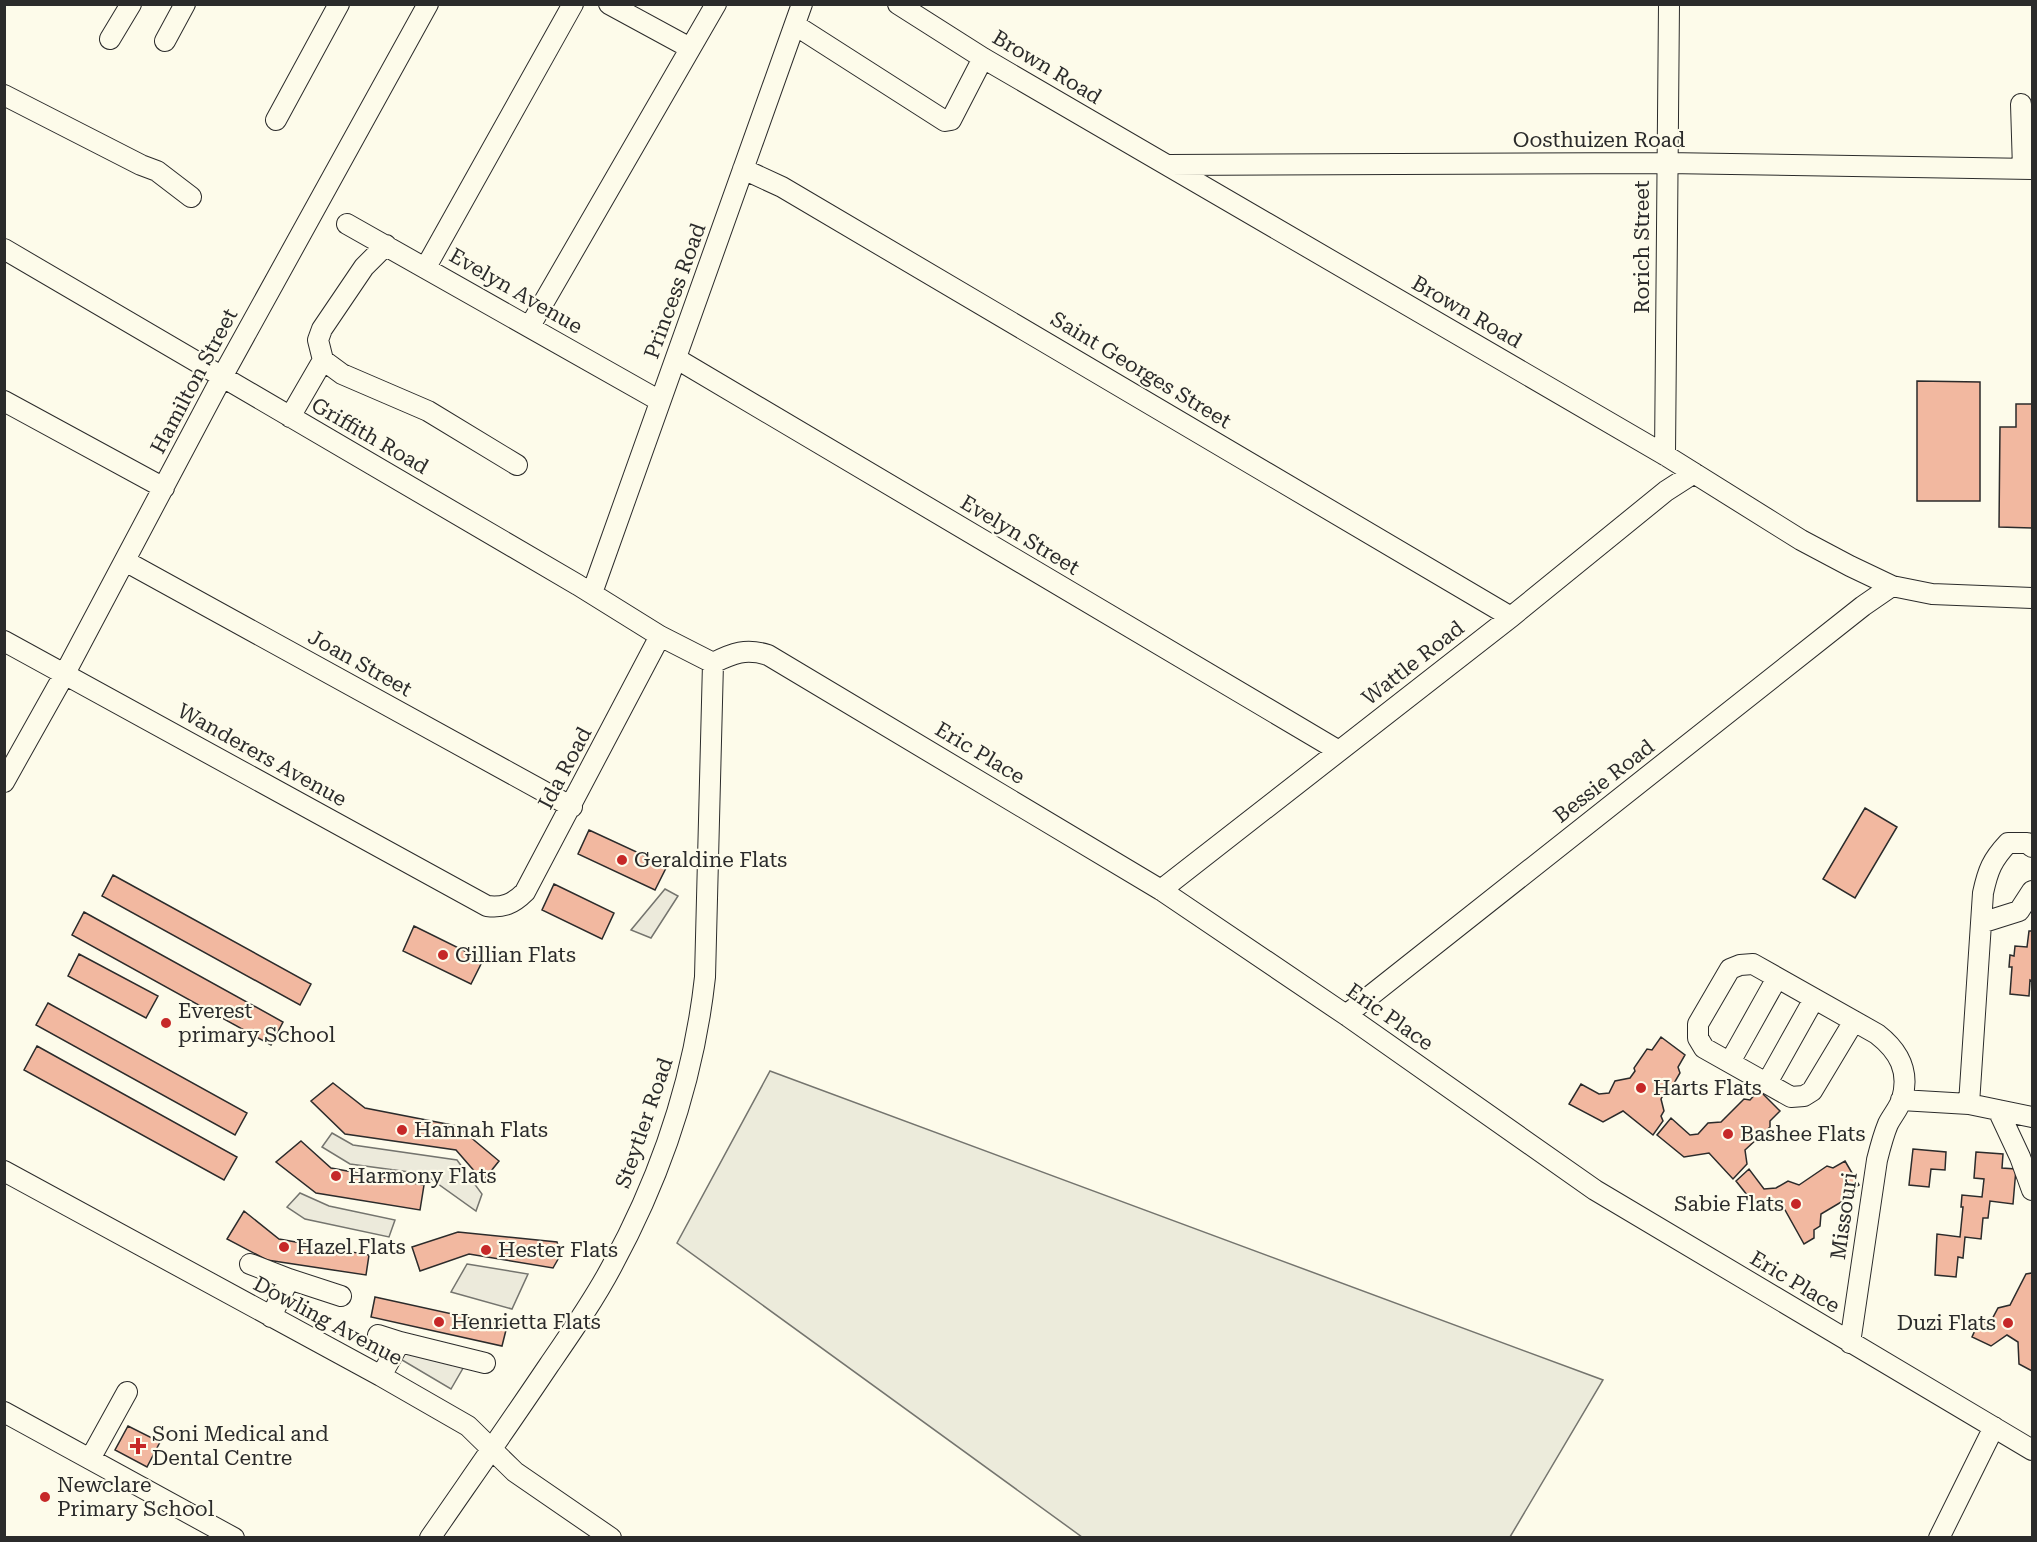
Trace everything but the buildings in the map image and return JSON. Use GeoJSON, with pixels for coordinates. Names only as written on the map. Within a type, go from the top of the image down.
{"type":"FeatureCollection","features":[{"type":"Feature","properties":{"kind":"street"},"geometry":{"type":"LineString","coordinates":[[110,39],[131,4]]}},
{"type":"Feature","properties":{"kind":"street"},"geometry":{"type":"LineString","coordinates":[[165,41],[185,4]]}},
{"type":"Feature","properties":{"kind":"street"},"geometry":{"type":"LineString","coordinates":[[276,120],[339,4]]}},
{"type":"Feature","properties":{"kind":"street","name":"Hamilton Street"},"geometry":{"type":"LineString","coordinates":[[4,782],[64,675],[222,377],[428,4]]}},
{"type":"Feature","properties":{"kind":"street"},"geometry":{"type":"LineString","coordinates":[[426,267],[573,4]]}},
{"type":"Feature","properties":{"kind":"street"},"geometry":{"type":"LineString","coordinates":[[609,4],[690,48]]}},
{"type":"Feature","properties":{"kind":"street"},"geometry":{"type":"LineString","coordinates":[[530,326],[716,4]]}},
{"type":"Feature","properties":{"kind":"street","name":"Princess Road"},"geometry":{"type":"LineString","coordinates":[[592,593],[802,4]]}},
{"type":"Feature","properties":{"kind":"street","name":"Brown Road"},"geometry":{"type":"LineString","coordinates":[[898,4],[983,58],[1665,455],[1801,540],[1892,586],[1932,594],[2032,598]]}},
{"type":"Feature","properties":{"kind":"street","name":"Rorich Street"},"geometry":{"type":"LineString","coordinates":[[1665,455],[1669,4]]}},
{"type":"Feature","properties":{"kind":"street"},"geometry":{"type":"LineString","coordinates":[[795,26],[945,121],[951,120],[983,58]]}},
{"type":"Feature","properties":{"kind":"street"},"geometry":{"type":"LineString","coordinates":[[4,94],[141,165],[157,171],[191,197]]}},
{"type":"Feature","properties":{"kind":"street"},"geometry":{"type":"LineString","coordinates":[[2021,104],[2028,169]]}},
{"type":"Feature","properties":{"kind":"street","name":"Oosthuizen Road"},"geometry":{"type":"LineString","coordinates":[[1166,165],[1666,163],[2028,169]]}},
{"type":"Feature","properties":{"kind":"street","name":"Saint Georges Street"},"geometry":{"type":"LineString","coordinates":[[743,169],[782,187],[1511,617]]}},
{"type":"Feature","properties":{"kind":"street","name":"Evelyn Avenue"},"geometry":{"type":"LineString","coordinates":[[347,224],[660,401]]}},
{"type":"Feature","properties":{"kind":"street"},"geometry":{"type":"LineString","coordinates":[[386,245],[364,267],[322,329],[318,340],[323,360],[330,368],[342,374],[428,411],[517,465]]}},
{"type":"Feature","properties":{"kind":"street","name":"Griffith Road"},"geometry":{"type":"LineString","coordinates":[[4,249],[592,593],[660,636],[713,663]]}},
{"type":"Feature","properties":{"kind":"street","name":"Evelyn Street"},"geometry":{"type":"LineString","coordinates":[[677,359],[1339,751]]}},
{"type":"Feature","properties":{"kind":"street"},"geometry":{"type":"LineString","coordinates":[[290,417],[323,360]]}},
{"type":"Feature","properties":{"kind":"street"},"geometry":{"type":"LineString","coordinates":[[4,401],[164,488]]}},
{"type":"Feature","properties":{"kind":"street","name":"Wattle Road"},"geometry":{"type":"LineString","coordinates":[[1161,890],[1511,617],[1666,491],[1694,473]]}},
{"type":"Feature","properties":{"kind":"street","name":"Joan Street"},"geometry":{"type":"LineString","coordinates":[[125,561],[572,807]]}},
{"type":"Feature","properties":{"kind":"street","name":"Bessie Road"},"geometry":{"type":"LineString","coordinates":[[1346,1015],[1844,621],[1892,586]]}},
{"type":"Feature","properties":{"kind":"street","name":"Ida Road"},"geometry":{"type":"LineString","coordinates":[[498,907],[518,900],[525,892],[572,807],[660,636]]}},
{"type":"Feature","properties":{"kind":"street","name":"Wanderers Avenue"},"geometry":{"type":"LineString","coordinates":[[4,641],[487,906],[498,907]]}},
{"type":"Feature","properties":{"kind":"street","name":"Eric Place"},"geometry":{"type":"LineString","coordinates":[[713,663],[745,650],[768,655],[1161,890],[1346,1015],[1595,1190],[2032,1450]]}},
{"type":"Feature","properties":{"kind":"street","name":"Steytler Road"},"geometry":{"type":"LineString","coordinates":[[430,1538],[576,1324],[612,1267],[637,1218],[676,1118],[700,1020],[705,977],[713,663]]}},
{"type":"Feature","properties":{"kind":"street"},"geometry":{"type":"LineString","coordinates":[[1969,1104],[1985,884],[1994,857],[2008,843],[2027,843],[2032,847]]}},
{"type":"Feature","properties":{"kind":"street"},"geometry":{"type":"LineString","coordinates":[[1981,923],[2019,910],[2032,891]]}},
{"type":"Feature","properties":{"kind":"street","name":"Missouri"},"geometry":{"type":"LineString","coordinates":[[1850,1343],[1877,1160],[1882,1138],[1901,1100],[1904,1082],[1900,1059],[1891,1045],[1877,1034],[1854,1021],[1814,999],[1753,964],[1730,969],[1698,1024],[1698,1038],[1704,1048],[1791,1096],[1804,1096],[1812,1090],[1854,1021]]}},
{"type":"Feature","properties":{"kind":"street"},"geometry":{"type":"LineString","coordinates":[[1730,1062],[1777,978]]}},
{"type":"Feature","properties":{"kind":"street"},"geometry":{"type":"LineString","coordinates":[[1767,1083],[1814,999]]}},
{"type":"Feature","properties":{"kind":"street"},"geometry":{"type":"LineString","coordinates":[[1901,1100],[1969,1104],[2032,1117]]}},
{"type":"Feature","properties":{"kind":"street"},"geometry":{"type":"LineString","coordinates":[[1998,1110],[2020,1157],[2032,1190]]}},
{"type":"Feature","properties":{"kind":"street","name":"Dowling Avenue"},"geometry":{"type":"LineString","coordinates":[[4,1171],[381,1376],[468,1426],[515,1472],[611,1538]]}},
{"type":"Feature","properties":{"kind":"street"},"geometry":{"type":"LineString","coordinates":[[250,1263],[341,1296]]}},
{"type":"Feature","properties":{"kind":"street"},"geometry":{"type":"LineString","coordinates":[[270,1317],[289,1279]]}},
{"type":"Feature","properties":{"kind":"street"},"geometry":{"type":"LineString","coordinates":[[378,1335],[485,1363]]}},
{"type":"Feature","properties":{"kind":"street"},"geometry":{"type":"LineString","coordinates":[[381,1376],[400,1342]]}},
{"type":"Feature","properties":{"kind":"street"},"geometry":{"type":"LineString","coordinates":[[90,1459],[127,1392]]}},
{"type":"Feature","properties":{"kind":"street"},"geometry":{"type":"LineString","coordinates":[[4,1412],[234,1538]]}},
{"type":"Feature","properties":{"kind":"street"},"geometry":{"type":"LineString","coordinates":[[1939,1538],[1994,1427]]}},
{"type":"Feature","properties":{"kind":"shaded area"},"geometry":{"type":"Polygon","coordinates":[[[665,889],[678,896],[651,938],[631,930],[665,889]]]}},
{"type":"Feature","properties":{"kind":"shaded area"},"geometry":{"type":"Polygon","coordinates":[[[770,1071],[1603,1380],[1510,1537],[1082,1537],[677,1243],[770,1071]]]}},
{"type":"Feature","properties":{"kind":"shaded area"},"geometry":{"type":"Polygon","coordinates":[[[332,1133],[353,1145],[457,1160],[482,1194],[476,1211],[424,1174],[350,1164],[322,1147],[332,1133]]]}},
{"type":"Feature","properties":{"kind":"shaded area"},"geometry":{"type":"Polygon","coordinates":[[[300,1193],[329,1206],[395,1220],[389,1237],[305,1219],[287,1207],[300,1193]]]}},
{"type":"Feature","properties":{"kind":"shaded area"},"geometry":{"type":"Polygon","coordinates":[[[467,1264],[528,1274],[512,1309],[451,1292],[467,1264]]]}},
{"type":"Feature","properties":{"kind":"shaded area"},"geometry":{"type":"Polygon","coordinates":[[[370,1341],[466,1363],[451,1389],[370,1341]]]}},
{"type":"Feature","properties":{"kind":"place","name":"Geraldine Flats"},"geometry":{"type":"Point","coordinates":[622,860]}},
{"type":"Feature","properties":{"kind":"place","name":"Gillian Flats"},"geometry":{"type":"Point","coordinates":[443,955]}},
{"type":"Feature","properties":{"kind":"place","name":"Everest primary School"},"geometry":{"type":"Point","coordinates":[166,1023]}},
{"type":"Feature","properties":{"kind":"place","name":"Harts Flats"},"geometry":{"type":"Point","coordinates":[1641,1088]}},
{"type":"Feature","properties":{"kind":"place","name":"Hannah Flats"},"geometry":{"type":"Point","coordinates":[402,1130]}},
{"type":"Feature","properties":{"kind":"place","name":"Bashee Flats"},"geometry":{"type":"Point","coordinates":[1728,1134]}},
{"type":"Feature","properties":{"kind":"place","name":"Harmony Flats"},"geometry":{"type":"Point","coordinates":[336,1176]}},
{"type":"Feature","properties":{"kind":"place","name":"Sabie Flats"},"geometry":{"type":"Point","coordinates":[1796,1204]}},
{"type":"Feature","properties":{"kind":"place","name":"Hazel Flats"},"geometry":{"type":"Point","coordinates":[284,1247]}},
{"type":"Feature","properties":{"kind":"place","name":"Hester Flats"},"geometry":{"type":"Point","coordinates":[486,1250]}},
{"type":"Feature","properties":{"kind":"place","name":"Henrietta Flats"},"geometry":{"type":"Point","coordinates":[439,1322]}},
{"type":"Feature","properties":{"kind":"place","name":"Duzi Flats"},"geometry":{"type":"Point","coordinates":[2008,1323]}},
{"type":"Feature","properties":{"kind":"place","name":"Soni Medical and Dental Centre"},"geometry":{"type":"Point","coordinates":[138,1446]}},
{"type":"Feature","properties":{"kind":"place","name":"Newclare Primary School"},"geometry":{"type":"Point","coordinates":[45,1497]}}]}
